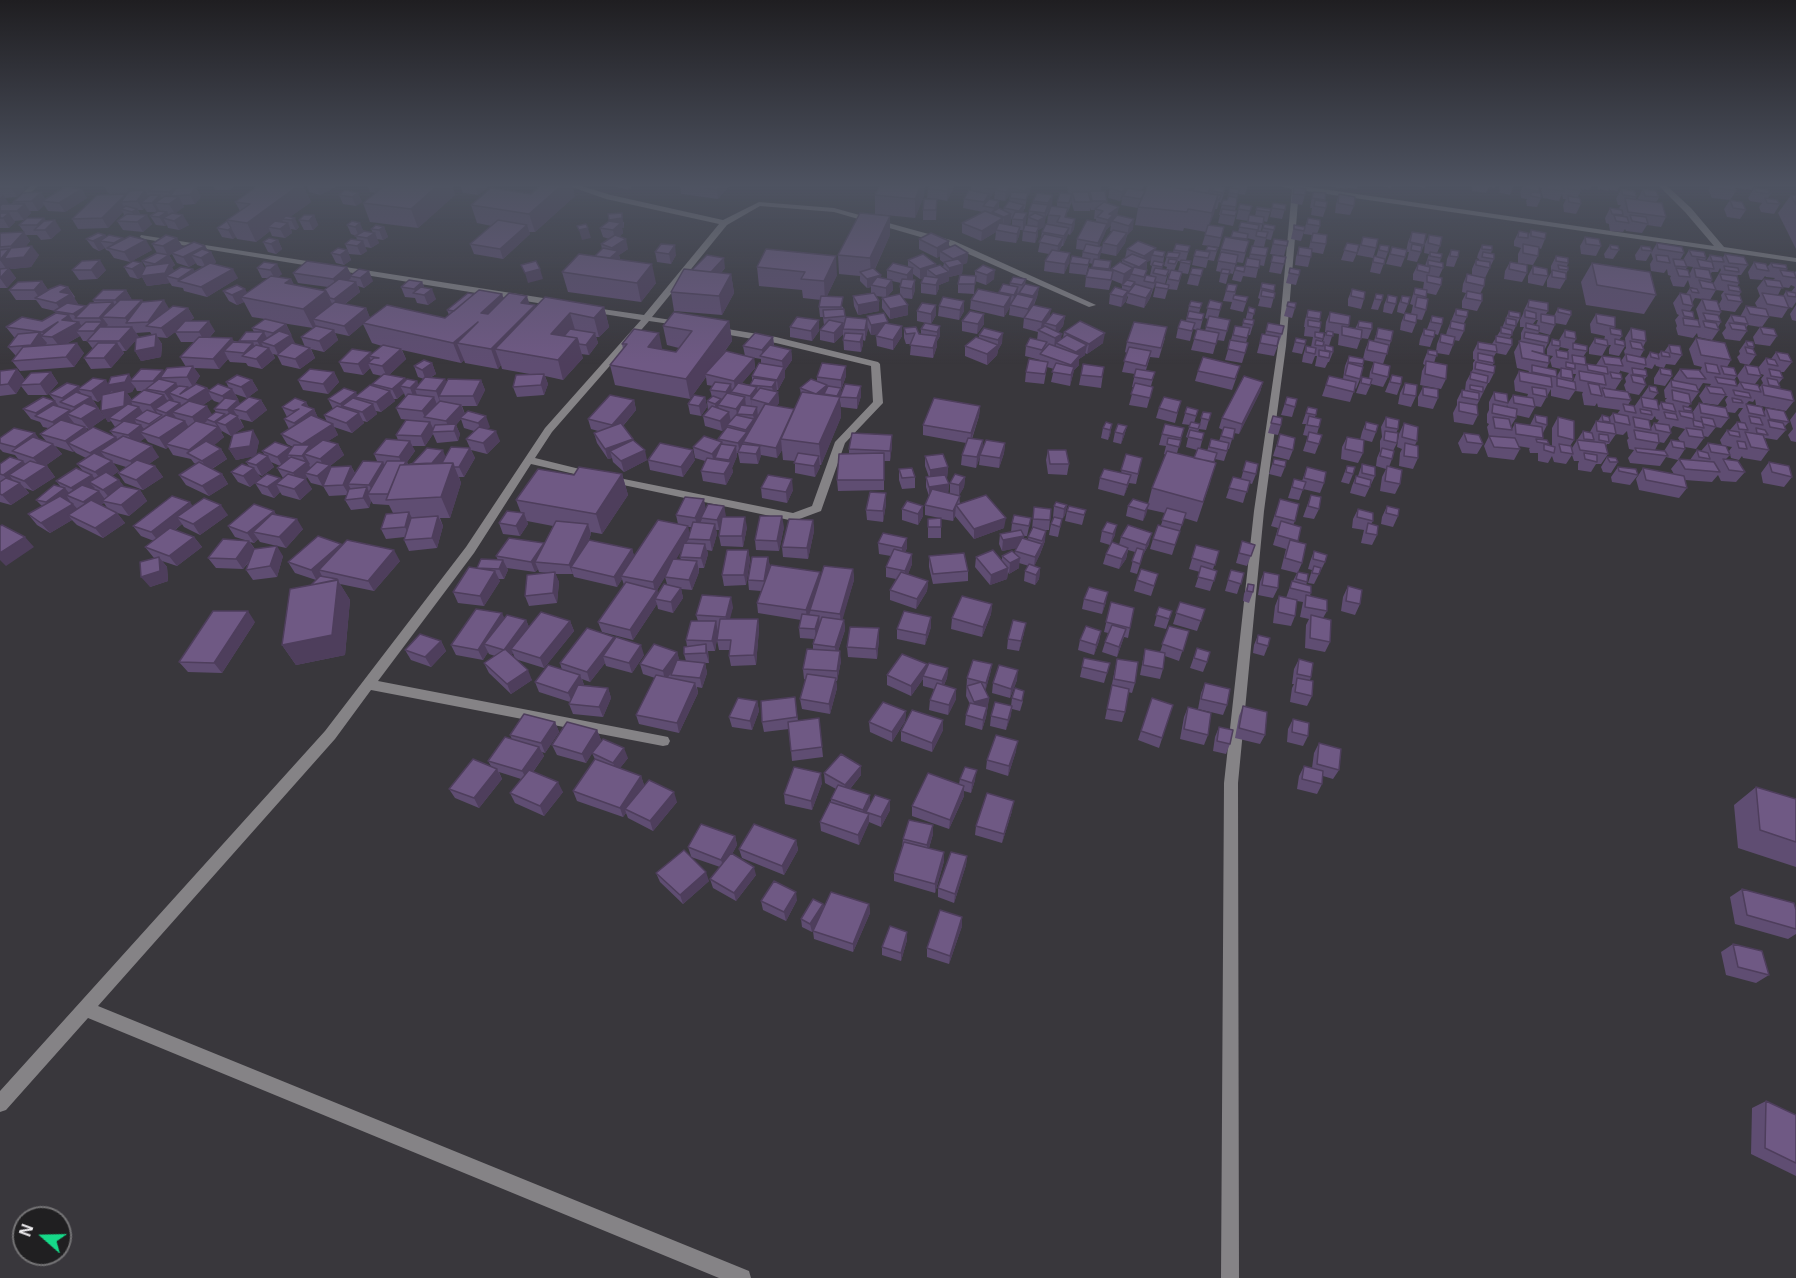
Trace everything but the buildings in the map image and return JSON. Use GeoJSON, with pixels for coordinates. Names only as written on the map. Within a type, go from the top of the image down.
{"type":"FeatureCollection","features":[{"type":"Feature","properties":{"kind":"street"},"geometry":{"type":"LineString","coordinates":[[191,245],[566,305]]}},
{"type":"Feature","properties":{"kind":"street"},"geometry":{"type":"LineString","coordinates":[[0,1104],[330,735],[470,550],[548,430],[646,318],[706,245]]}},
{"type":"Feature","properties":{"kind":"street"},"geometry":{"type":"LineString","coordinates":[[955,245],[1092,304]]}},
{"type":"Feature","properties":{"kind":"street"},"geometry":{"type":"LineString","coordinates":[[1230,1278],[1231,783],[1259,511],[1282,346],[1291,245]]}},
{"type":"Feature","properties":{"kind":"street"},"geometry":{"type":"LineString","coordinates":[[1685,245],[1796,260]]}},
{"type":"Feature","properties":{"kind":"street"},"geometry":{"type":"LineString","coordinates":[[1717,245],[1722,250]]}},
{"type":"Feature","properties":{"kind":"street"},"geometry":{"type":"LineString","coordinates":[[578,307],[693,326]]}},
{"type":"Feature","properties":{"kind":"street"},"geometry":{"type":"LineString","coordinates":[[529,460],[667,492],[794,517],[817,508],[840,442],[878,403],[875,364],[776,340],[705,328]]}},
{"type":"Feature","properties":{"kind":"street"},"geometry":{"type":"LineString","coordinates":[[368,684],[663,741]]}},
{"type":"Feature","properties":{"kind":"street"},"geometry":{"type":"LineString","coordinates":[[86,1009],[742,1278]]}}]}
